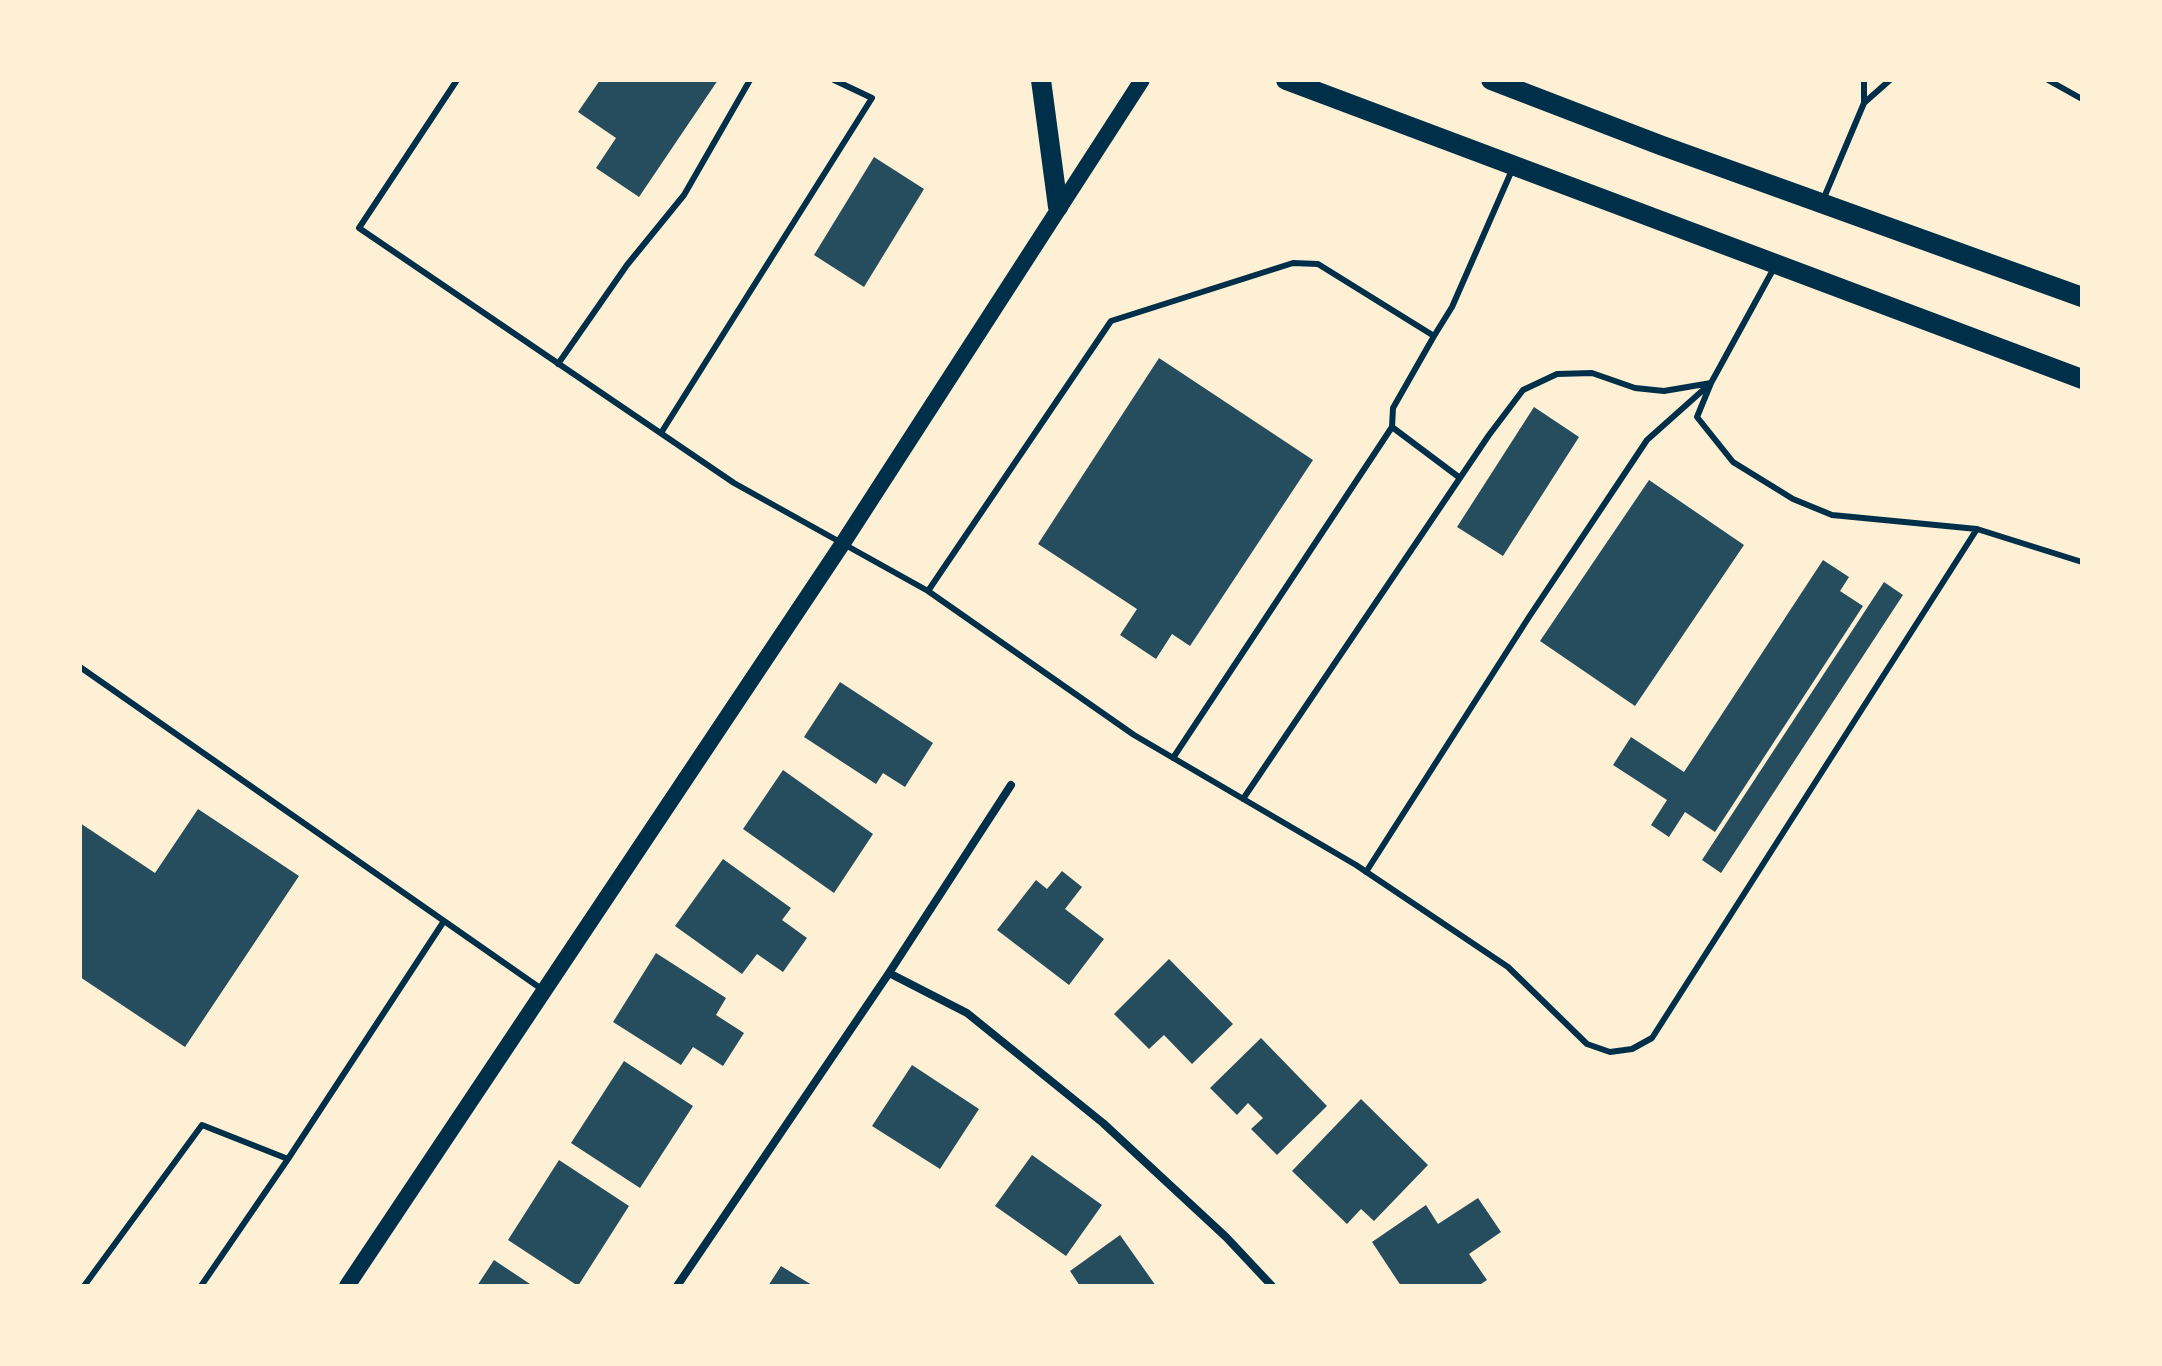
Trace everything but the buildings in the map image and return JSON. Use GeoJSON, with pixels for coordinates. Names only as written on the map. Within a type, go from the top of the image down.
{"type":"FeatureCollection","features":[{"type":"Feature","properties":{"kind":"main road"},"geometry":{"type":"LineString","coordinates":[[1041,80],[1058,207]]}},
{"type":"Feature","properties":{"kind":"main road"},"geometry":{"type":"LineString","coordinates":[[347,1286],[843,543],[1142,80]]}},
{"type":"Feature","properties":{"kind":"main road"},"geometry":{"type":"LineString","coordinates":[[1286,80],[2082,379]]}},
{"type":"Feature","properties":{"kind":"main road"},"geometry":{"type":"LineString","coordinates":[[1491,80],[1660,145],[2082,297]]}},
{"type":"Feature","properties":{"kind":"street"},"geometry":{"type":"LineString","coordinates":[[677,1286],[889,973],[1011,785]]}},
{"type":"Feature","properties":{"kind":"street"},"geometry":{"type":"LineString","coordinates":[[889,973],[967,1013],[1103,1123],[1226,1237],[1272,1286]]}},
{"type":"Feature","properties":{"kind":"lane"},"geometry":{"type":"LineString","coordinates":[[457,80],[359,228],[734,483],[928,591],[1134,735],[1366,872],[1508,967],[1587,1044],[1610,1052],[1632,1049],[1652,1038],[1977,529]]}},
{"type":"Feature","properties":{"kind":"lane"},"geometry":{"type":"LineString","coordinates":[[558,364],[627,265],[684,195],[750,80]]}},
{"type":"Feature","properties":{"kind":"lane"},"geometry":{"type":"LineString","coordinates":[[661,433],[872,98],[834,80]]}},
{"type":"Feature","properties":{"kind":"lane"},"geometry":{"type":"LineString","coordinates":[[1822,202],[1864,103],[1864,80]]}},
{"type":"Feature","properties":{"kind":"lane"},"geometry":{"type":"LineString","coordinates":[[1864,103],[1890,80]]}},
{"type":"Feature","properties":{"kind":"lane"},"geometry":{"type":"LineString","coordinates":[[2048,80],[2082,99]]}},
{"type":"Feature","properties":{"kind":"lane"},"geometry":{"type":"LineString","coordinates":[[1173,758],[1392,427],[1393,408],[1452,307],[1514,167]]}},
{"type":"Feature","properties":{"kind":"lane"},"geometry":{"type":"LineString","coordinates":[[928,591],[1111,321],[1293,263],[1318,264],[1434,336]]}},
{"type":"Feature","properties":{"kind":"lane"},"geometry":{"type":"LineString","coordinates":[[1776,265],[1711,383],[1697,417],[1733,462],[1793,499],[1832,515],[1977,529],[2082,562]]}},
{"type":"Feature","properties":{"kind":"lane"},"geometry":{"type":"LineString","coordinates":[[1243,799],[1523,390],[1557,374],[1592,373],[1635,388],[1664,391],[1711,383]]}},
{"type":"Feature","properties":{"kind":"lane"},"geometry":{"type":"LineString","coordinates":[[1366,872],[1529,617],[1647,440],[1711,383]]}},
{"type":"Feature","properties":{"kind":"lane"},"geometry":{"type":"LineString","coordinates":[[1392,427],[1460,478]]}},
{"type":"Feature","properties":{"kind":"lane"},"geometry":{"type":"LineString","coordinates":[[80,667],[543,990]]}},
{"type":"Feature","properties":{"kind":"lane"},"geometry":{"type":"LineString","coordinates":[[201,1286],[444,921]]}},
{"type":"Feature","properties":{"kind":"lane"},"geometry":{"type":"LineString","coordinates":[[84,1286],[202,1125],[288,1159]]}}]}
